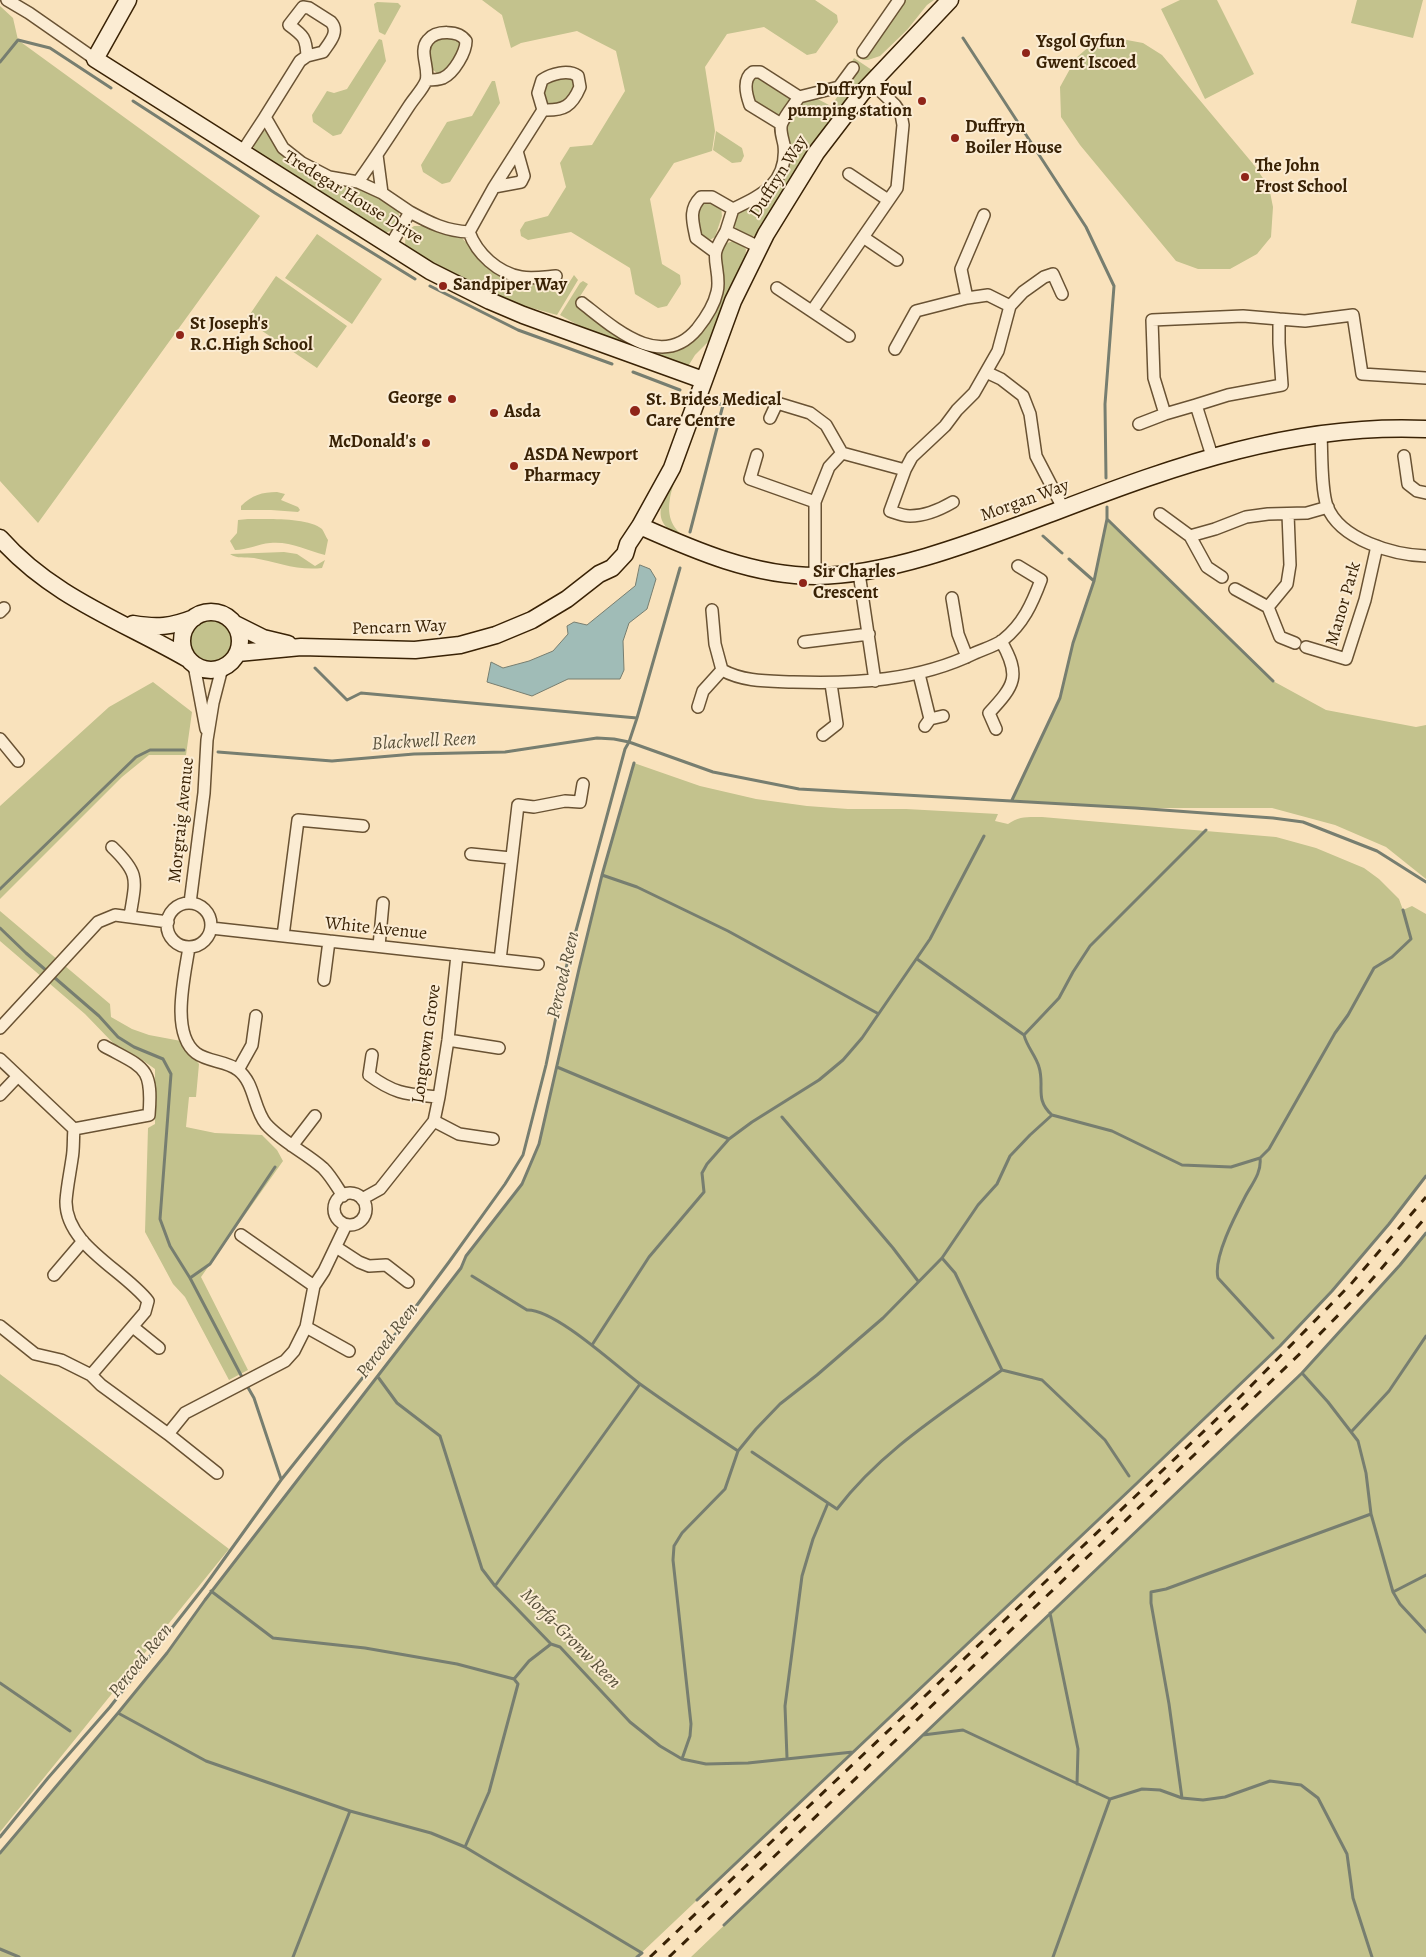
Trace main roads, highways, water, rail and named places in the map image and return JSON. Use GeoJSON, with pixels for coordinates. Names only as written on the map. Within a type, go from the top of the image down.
{"type":"FeatureCollection","features":[{"type":"Feature","properties":{"kind":"water"},"geometry":{"type":"Polygon","coordinates":[[[640,565],[650,569],[656,579],[647,609],[629,623],[623,641],[624,670],[620,679],[568,679],[532,696],[487,682],[491,662],[503,668],[529,661],[553,651],[568,634],[567,626],[574,622],[587,625],[635,586],[640,565]]]}},
{"type":"Feature","properties":{"kind":"waterway"},"geometry":{"type":"LineString","coordinates":[[963,38],[1086,227],[1114,286],[1105,404],[1106,478]]}},
{"type":"Feature","properties":{"kind":"waterway"},"geometry":{"type":"LineString","coordinates":[[0,62],[18,40],[50,48],[111,88]]}},
{"type":"Feature","properties":{"kind":"waterway"},"geometry":{"type":"LineString","coordinates":[[133,101],[275,193],[415,279]]}},
{"type":"Feature","properties":{"kind":"waterway"},"geometry":{"type":"LineString","coordinates":[[430,286],[518,330],[612,364]]}},
{"type":"Feature","properties":{"kind":"waterway"},"geometry":{"type":"LineString","coordinates":[[633,372],[680,390]]}},
{"type":"Feature","properties":{"kind":"waterway"},"geometry":{"type":"LineString","coordinates":[[690,532],[723,405],[717,403]]}},
{"type":"Feature","properties":{"kind":"waterway"},"geometry":{"type":"LineString","coordinates":[[1012,800],[1060,698],[1073,643],[1094,581],[1107,519],[1107,507]]}},
{"type":"Feature","properties":{"kind":"waterway"},"geometry":{"type":"LineString","coordinates":[[1107,519],[1273,681]]}},
{"type":"Feature","properties":{"kind":"waterway"},"geometry":{"type":"LineString","coordinates":[[1043,536],[1062,553]]}},
{"type":"Feature","properties":{"kind":"waterway"},"geometry":{"type":"LineString","coordinates":[[1069,559],[1094,581]]}},
{"type":"Feature","properties":{"kind":"waterway"},"geometry":{"type":"LineString","coordinates":[[0,1837],[110,1707],[204,1587],[281,1480],[368,1371],[449,1262],[505,1184],[523,1155],[546,1065],[567,964],[625,749],[637,718],[680,568]]}},
{"type":"Feature","properties":{"kind":"waterway"},"geometry":{"type":"LineString","coordinates":[[315,668],[347,700],[361,693],[637,718]]}},
{"type":"Feature","properties":{"kind":"waterway"},"geometry":{"type":"LineString","coordinates":[[218,752],[332,761],[414,754],[505,752],[597,738],[614,739],[629,742],[713,772],[799,789],[1135,808],[1303,822],[1377,851],[1426,882]]}},
{"type":"Feature","properties":{"kind":"waterway","name":"Blackwell Reen"},"geometry":{"type":"LineString","coordinates":[[0,889],[136,757],[150,750],[184,750]]}},
{"type":"Feature","properties":{"kind":"waterway","name":"Percoed Reen"},"geometry":{"type":"LineString","coordinates":[[0,1853],[167,1653],[205,1600],[461,1268],[466,1256],[522,1184],[539,1144],[602,875],[634,763]]}},
{"type":"Feature","properties":{"kind":"waterway"},"geometry":{"type":"LineString","coordinates":[[1052,1115],[1043,1103],[1041,1074],[1024,1035],[1059,998],[1090,946],[1206,830]]}},
{"type":"Feature","properties":{"kind":"waterway"},"geometry":{"type":"LineString","coordinates":[[592,1345],[649,1257],[704,1192],[702,1173],[707,1164],[729,1139],[752,1122],[819,1080],[843,1060],[862,1038],[930,939],[984,836]]}},
{"type":"Feature","properties":{"kind":"waterway"},"geometry":{"type":"LineString","coordinates":[[602,875],[637,887],[728,931],[877,1013]]}},
{"type":"Feature","properties":{"kind":"waterway"},"geometry":{"type":"LineString","coordinates":[[682,1759],[690,1736],[691,1724],[673,1560],[674,1546],[682,1533],[725,1489],[738,1451],[756,1429],[780,1404],[883,1318],[942,1258],[978,1205],[997,1184],[1010,1156],[1052,1115],[1112,1131],[1182,1165],[1231,1167],[1260,1158],[1269,1149],[1374,968],[1392,957],[1411,939],[1403,910]]}},
{"type":"Feature","properties":{"kind":"waterway"},"geometry":{"type":"LineString","coordinates":[[0,928],[99,1016],[118,1037],[134,1047],[163,1059],[171,1074],[160,1219],[170,1246],[190,1278],[243,1379]]}},
{"type":"Feature","properties":{"kind":"waterway"},"geometry":{"type":"LineString","coordinates":[[917,959],[1024,1035]]}},
{"type":"Feature","properties":{"kind":"waterway"},"geometry":{"type":"LineString","coordinates":[[557,1067],[729,1139]]}},
{"type":"Feature","properties":{"kind":"waterway"},"geometry":{"type":"LineString","coordinates":[[782,1117],[893,1248],[918,1281]]}},
{"type":"Feature","properties":{"kind":"waterway"},"geometry":{"type":"LineString","coordinates":[[1260,1158],[1258,1174],[1226,1237],[1217,1270],[1218,1278],[1273,1338]]}},
{"type":"Feature","properties":{"kind":"waterway"},"geometry":{"type":"LineString","coordinates":[[190,1278],[210,1264],[275,1167]]}},
{"type":"Feature","properties":{"kind":"waterway"},"geometry":{"type":"LineString","coordinates":[[697,1900],[1280,1346],[1332,1291],[1389,1224],[1426,1176]]}},
{"type":"Feature","properties":{"kind":"waterway"},"geometry":{"type":"LineString","coordinates":[[724,1925],[1302,1373],[1400,1265],[1426,1233]]}},
{"type":"Feature","properties":{"kind":"waterway"},"geometry":{"type":"LineString","coordinates":[[942,1258],[955,1273],[1002,1370]]}},
{"type":"Feature","properties":{"kind":"waterway"},"geometry":{"type":"LineString","coordinates":[[472,1276],[527,1310],[539,1312],[569,1328],[640,1384],[738,1451]]}},
{"type":"Feature","properties":{"kind":"waterway"},"geometry":{"type":"LineString","coordinates":[[1352,1431],[1389,1391],[1426,1336]]}},
{"type":"Feature","properties":{"kind":"waterway"},"geometry":{"type":"LineString","coordinates":[[828,1503],[837,1509],[854,1488],[893,1451],[936,1417],[1002,1370],[1042,1380],[1105,1440],[1129,1476]]}},
{"type":"Feature","properties":{"kind":"waterway"},"geometry":{"type":"LineString","coordinates":[[1302,1373],[1328,1402],[1358,1441],[1366,1473],[1371,1514],[1393,1592],[1400,1604],[1426,1632]]}},
{"type":"Feature","properties":{"kind":"waterway","name":"Morfa-Gronw Reen"},"geometry":{"type":"LineString","coordinates":[[378,1377],[397,1403],[440,1436],[482,1569],[495,1586],[551,1644],[560,1647],[630,1722],[660,1746],[682,1759],[706,1764],[748,1763],[853,1752]]}},
{"type":"Feature","properties":{"kind":"waterway"},"geometry":{"type":"LineString","coordinates":[[246,1384],[254,1398],[281,1479]]}},
{"type":"Feature","properties":{"kind":"waterway"},"geometry":{"type":"LineString","coordinates":[[495,1586],[640,1384]]}},
{"type":"Feature","properties":{"kind":"waterway"},"geometry":{"type":"LineString","coordinates":[[752,1452],[828,1503],[813,1539],[802,1576],[785,1706],[787,1758]]}},
{"type":"Feature","properties":{"kind":"waterway"},"geometry":{"type":"LineString","coordinates":[[1182,1798],[1169,1704],[1151,1603],[1151,1592],[1166,1589],[1371,1514]]}},
{"type":"Feature","properties":{"kind":"waterway"},"geometry":{"type":"LineString","coordinates":[[1393,1592],[1426,1575]]}},
{"type":"Feature","properties":{"kind":"waterway"},"geometry":{"type":"LineString","coordinates":[[211,1591],[273,1638],[365,1648],[457,1664],[514,1679],[518,1684],[489,1792],[465,1847]]}},
{"type":"Feature","properties":{"kind":"waterway"},"geometry":{"type":"LineString","coordinates":[[1050,1613],[1078,1749],[1077,1784]]}},
{"type":"Feature","properties":{"kind":"waterway"},"geometry":{"type":"LineString","coordinates":[[514,1679],[529,1661],[551,1644]]}},
{"type":"Feature","properties":{"kind":"waterway"},"geometry":{"type":"LineString","coordinates":[[0,1683],[70,1731]]}},
{"type":"Feature","properties":{"kind":"waterway"},"geometry":{"type":"LineString","coordinates":[[118,1713],[206,1761],[350,1811],[431,1833],[465,1847],[642,1953],[637,1957]]}},
{"type":"Feature","properties":{"kind":"waterway"},"geometry":{"type":"LineString","coordinates":[[923,1735],[963,1730],[1110,1799],[1142,1789],[1160,1790],[1182,1798],[1203,1800],[1225,1797],[1270,1781],[1301,1785],[1318,1798],[1347,1854],[1353,1898],[1372,1957]]}},
{"type":"Feature","properties":{"kind":"waterway"},"geometry":{"type":"LineString","coordinates":[[1053,1957],[1110,1799]]}},
{"type":"Feature","properties":{"kind":"waterway"},"geometry":{"type":"LineString","coordinates":[[293,1957],[350,1811]]}},
{"type":"Feature","properties":{"kind":"waterway"},"geometry":{"type":"LineString","coordinates":[[0,1949],[19,1957]]}},
{"type":"Feature","properties":{"kind":"railway"},"geometry":{"type":"LineString","coordinates":[[650,1957],[1242,1395],[1351,1284],[1426,1197]]}},
{"type":"Feature","properties":{"kind":"railway"},"geometry":{"type":"LineString","coordinates":[[669,1957],[1307,1347],[1361,1292],[1426,1217]]}},
{"type":"Feature","properties":{"kind":"place","name":"Ysgol Gyfun Gwent Iscoed"},"geometry":{"type":"Point","coordinates":[1026,53]}},
{"type":"Feature","properties":{"kind":"place","name":"Duffryn Foul pumping station"},"geometry":{"type":"Point","coordinates":[922,101]}},
{"type":"Feature","properties":{"kind":"place","name":"Duffryn Boiler House"},"geometry":{"type":"Point","coordinates":[955,138]}},
{"type":"Feature","properties":{"kind":"place","name":"The John Frost School"},"geometry":{"type":"Point","coordinates":[1245,177]}},
{"type":"Feature","properties":{"kind":"place","name":"Sandpiper Way"},"geometry":{"type":"Point","coordinates":[443,286]}},
{"type":"Feature","properties":{"kind":"place","name":"St Joseph's R.C.High School"},"geometry":{"type":"Point","coordinates":[180,335]}},
{"type":"Feature","properties":{"kind":"place","name":"George"},"geometry":{"type":"Point","coordinates":[452,399]}},
{"type":"Feature","properties":{"kind":"place","name":"St. Brides Medical Care Centre"},"geometry":{"type":"Point","coordinates":[635,411]}},
{"type":"Feature","properties":{"kind":"place","name":"Asda"},"geometry":{"type":"Point","coordinates":[494,413]}},
{"type":"Feature","properties":{"kind":"place","name":"McDonald's"},"geometry":{"type":"Point","coordinates":[426,443]}},
{"type":"Feature","properties":{"kind":"place","name":"ASDA Newport Pharmacy"},"geometry":{"type":"Point","coordinates":[514,466]}},
{"type":"Feature","properties":{"kind":"place","name":"Sir Charles Crescent"},"geometry":{"type":"Point","coordinates":[803,583]}}]}
